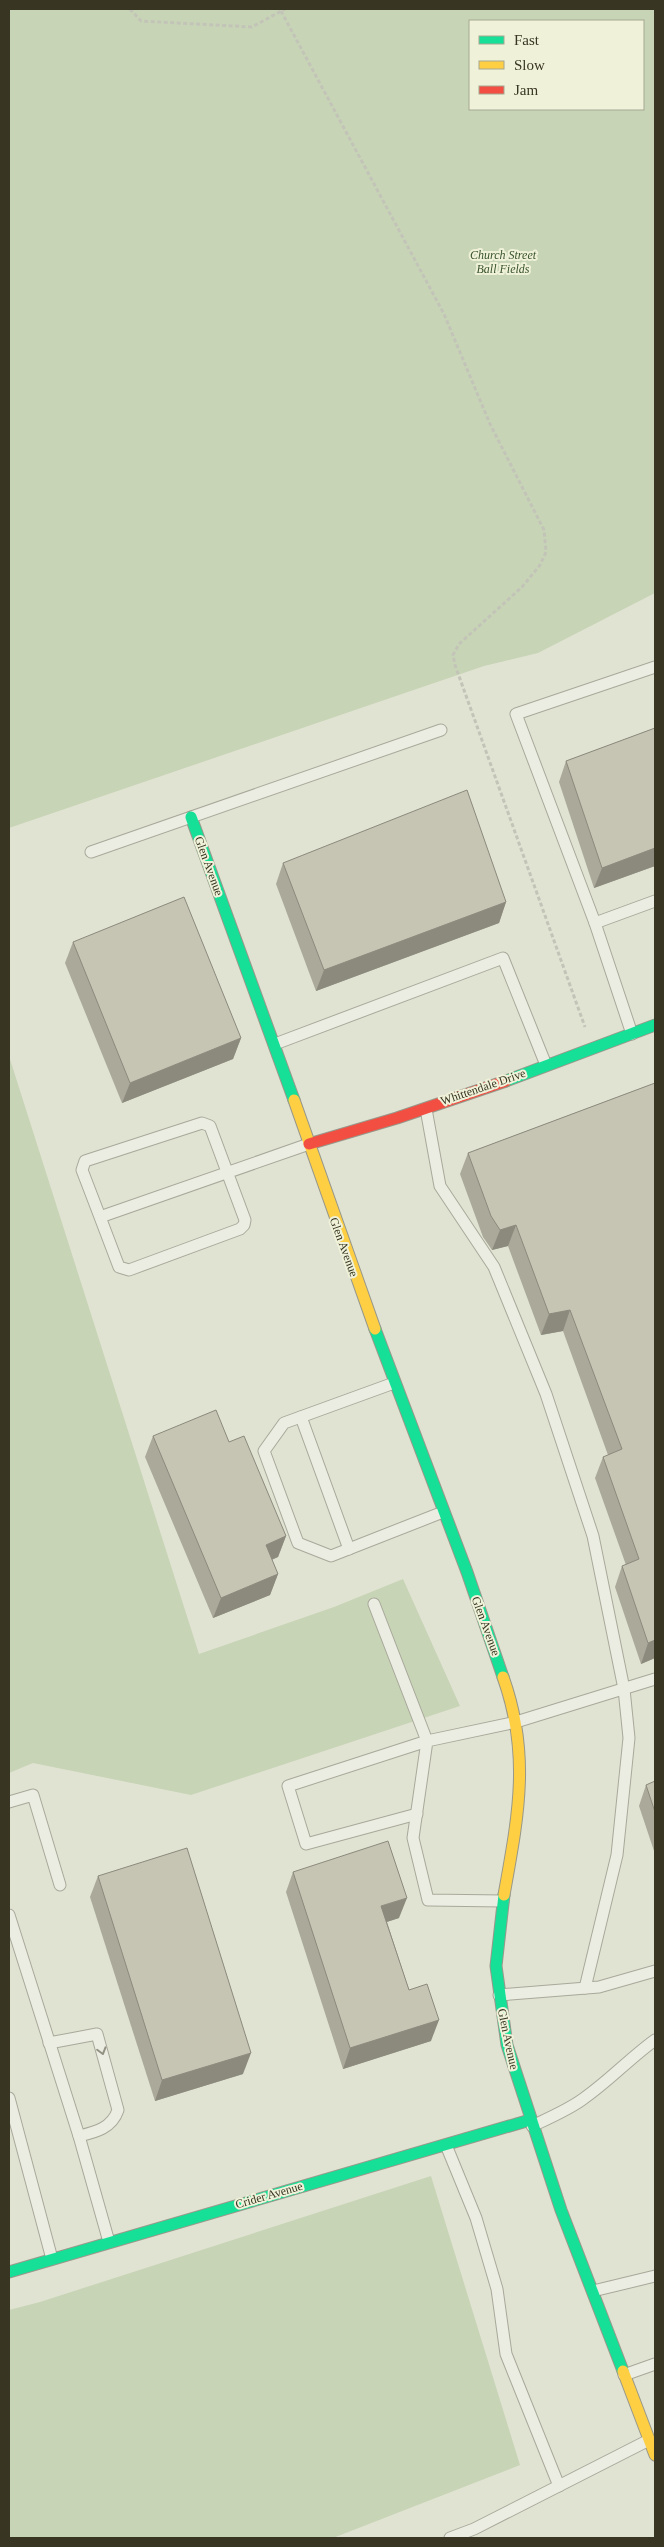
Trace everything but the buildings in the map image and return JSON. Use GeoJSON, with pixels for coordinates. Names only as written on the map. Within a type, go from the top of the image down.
{"type":"FeatureCollection","features":[{"type":"Feature","properties":{"kind":"street","name":"Glen Avenue"},"geometry":{"type":"LineString","coordinates":[[191,817],[232,933],[275,1044],[360,1291],[496,1654],[516,1722],[521,1769],[519,1808],[503,1901],[496,1966],[507,2044],[531,2123],[561,2210],[655,2455]]}},
{"type":"Feature","properties":{"kind":"street","name":"Whittendale Drive"},"geometry":{"type":"LineString","coordinates":[[309,1144],[352,1133],[426,1108],[655,1025]]}},
{"type":"Feature","properties":{"kind":"street","name":"Crider Avenue"},"geometry":{"type":"LineString","coordinates":[[9,2272],[445,2144],[531,2123]]}},
{"type":"Feature","properties":{"kind":"lane"},"geometry":{"type":"LineString","coordinates":[[632,1034],[595,923],[516,714],[655,667]]}},
{"type":"Feature","properties":{"kind":"lane"},"geometry":{"type":"LineString","coordinates":[[91,852],[441,730]]}},
{"type":"Feature","properties":{"kind":"lane"},"geometry":{"type":"LineString","coordinates":[[595,923],[655,901]]}},
{"type":"Feature","properties":{"kind":"lane"},"geometry":{"type":"LineString","coordinates":[[275,1044],[503,958],[546,1065]]}},
{"type":"Feature","properties":{"kind":"lane"},"geometry":{"type":"LineString","coordinates":[[426,1108],[440,1186],[494,1267],[546,1394],[592,1536],[624,1689],[629,1738],[617,1855],[586,1988]]}},
{"type":"Feature","properties":{"kind":"lane"},"geometry":{"type":"LineString","coordinates":[[202,1123],[210,1126],[244,1220],[244,1225],[240,1229],[124,1269],[119,1266],[100,1218],[82,1170],[85,1161],[202,1123]]}},
{"type":"Feature","properties":{"kind":"lane"},"geometry":{"type":"LineString","coordinates":[[100,1218],[309,1144]]}},
{"type":"Feature","properties":{"kind":"lane"},"geometry":{"type":"LineString","coordinates":[[394,1383],[284,1423],[264,1452],[294,1534],[298,1543],[331,1556],[443,1512]]}},
{"type":"Feature","properties":{"kind":"lane"},"geometry":{"type":"LineString","coordinates":[[300,1417],[349,1549]]}},
{"type":"Feature","properties":{"kind":"lane"},"geometry":{"type":"LineString","coordinates":[[374,1604],[427,1741],[413,1838],[428,1900],[503,1901]]}},
{"type":"Feature","properties":{"kind":"lane"},"geometry":{"type":"LineString","coordinates":[[417,1814],[306,1844],[288,1786],[427,1741],[516,1722],[655,1679]]}},
{"type":"Feature","properties":{"kind":"lane"},"geometry":{"type":"LineString","coordinates":[[9,1802],[33,1795],[60,1885]]}},
{"type":"Feature","properties":{"kind":"lane"},"geometry":{"type":"LineString","coordinates":[[9,1915],[79,2136],[109,2242]]}},
{"type":"Feature","properties":{"kind":"lane"},"geometry":{"type":"LineString","coordinates":[[499,1995],[599,1987],[655,1971]]}},
{"type":"Feature","properties":{"kind":"lane"},"geometry":{"type":"LineString","coordinates":[[49,2043],[97,2034],[118,2110],[115,2119],[108,2126],[79,2136]]}},
{"type":"Feature","properties":{"kind":"lane"},"geometry":{"type":"LineString","coordinates":[[531,2123],[581,2101],[655,2040]]}},
{"type":"Feature","properties":{"kind":"lane"},"geometry":{"type":"LineString","coordinates":[[9,2098],[52,2259]]}},
{"type":"Feature","properties":{"kind":"lane"},"geometry":{"type":"LineString","coordinates":[[445,2144],[476,2218],[497,2289],[506,2354],[559,2486]]}},
{"type":"Feature","properties":{"kind":"lane"},"geometry":{"type":"LineString","coordinates":[[593,2291],[655,2276]]}},
{"type":"Feature","properties":{"kind":"lane"},"geometry":{"type":"LineString","coordinates":[[624,2375],[655,2364]]}},
{"type":"Feature","properties":{"kind":"lane"},"geometry":{"type":"LineString","coordinates":[[450,2538],[474,2529],[649,2440]]}},
{"type":"Feature","properties":{"kind":"path"},"geometry":{"type":"LineString","coordinates":[[130,9],[141,22],[252,27],[283,10],[444,314],[490,424],[544,530],[546,552],[540,565],[522,587],[466,637],[453,655],[593,1048]]}},
{"type":"Feature","properties":{"kind":"green space","name":"Church Street Ball Fields"},"geometry":{"type":"Polygon","coordinates":[[[9,9],[655,9],[655,593],[538,653],[484,666],[9,828],[9,9]]]}},
{"type":"Feature","properties":{"kind":"green space"},"geometry":{"type":"Polygon","coordinates":[[[9,1056],[199,1654],[334,1607],[403,1579],[460,1706],[191,1795],[33,1763],[9,1773],[9,1056]]]}},
{"type":"Feature","properties":{"kind":"green space"},"geometry":{"type":"Polygon","coordinates":[[[431,2176],[520,2465],[333,2538],[9,2538],[9,2310],[40,2302],[431,2176]]]}},
{"type":"Feature","properties":{"kind":"traffic: fast"},"geometry":{"type":"LineString","coordinates":[[191,817],[294,1100]]}},
{"type":"Feature","properties":{"kind":"traffic: fast"},"geometry":{"type":"LineString","coordinates":[[506,1081],[655,1025]]}},
{"type":"Feature","properties":{"kind":"traffic: fast"},"geometry":{"type":"LineString","coordinates":[[375,1329],[467,1572],[503,1677]]}},
{"type":"Feature","properties":{"kind":"traffic: fast"},"geometry":{"type":"LineString","coordinates":[[504,1895],[496,1966],[507,2045],[561,2210],[623,2371]]}},
{"type":"Feature","properties":{"kind":"traffic: fast"},"geometry":{"type":"LineString","coordinates":[[9,2272],[530,2120]]}},
{"type":"Feature","properties":{"kind":"traffic: slow"},"geometry":{"type":"LineString","coordinates":[[294,1100],[375,1329]]}},
{"type":"Feature","properties":{"kind":"traffic: slow"},"geometry":{"type":"LineString","coordinates":[[503,1677],[512,1706],[519,1760],[517,1812],[504,1895]]}},
{"type":"Feature","properties":{"kind":"traffic: slow"},"geometry":{"type":"LineString","coordinates":[[623,2371],[655,2455]]}},
{"type":"Feature","properties":{"kind":"traffic: jam"},"geometry":{"type":"LineString","coordinates":[[309,1144],[397,1118],[506,1081]]}}]}
